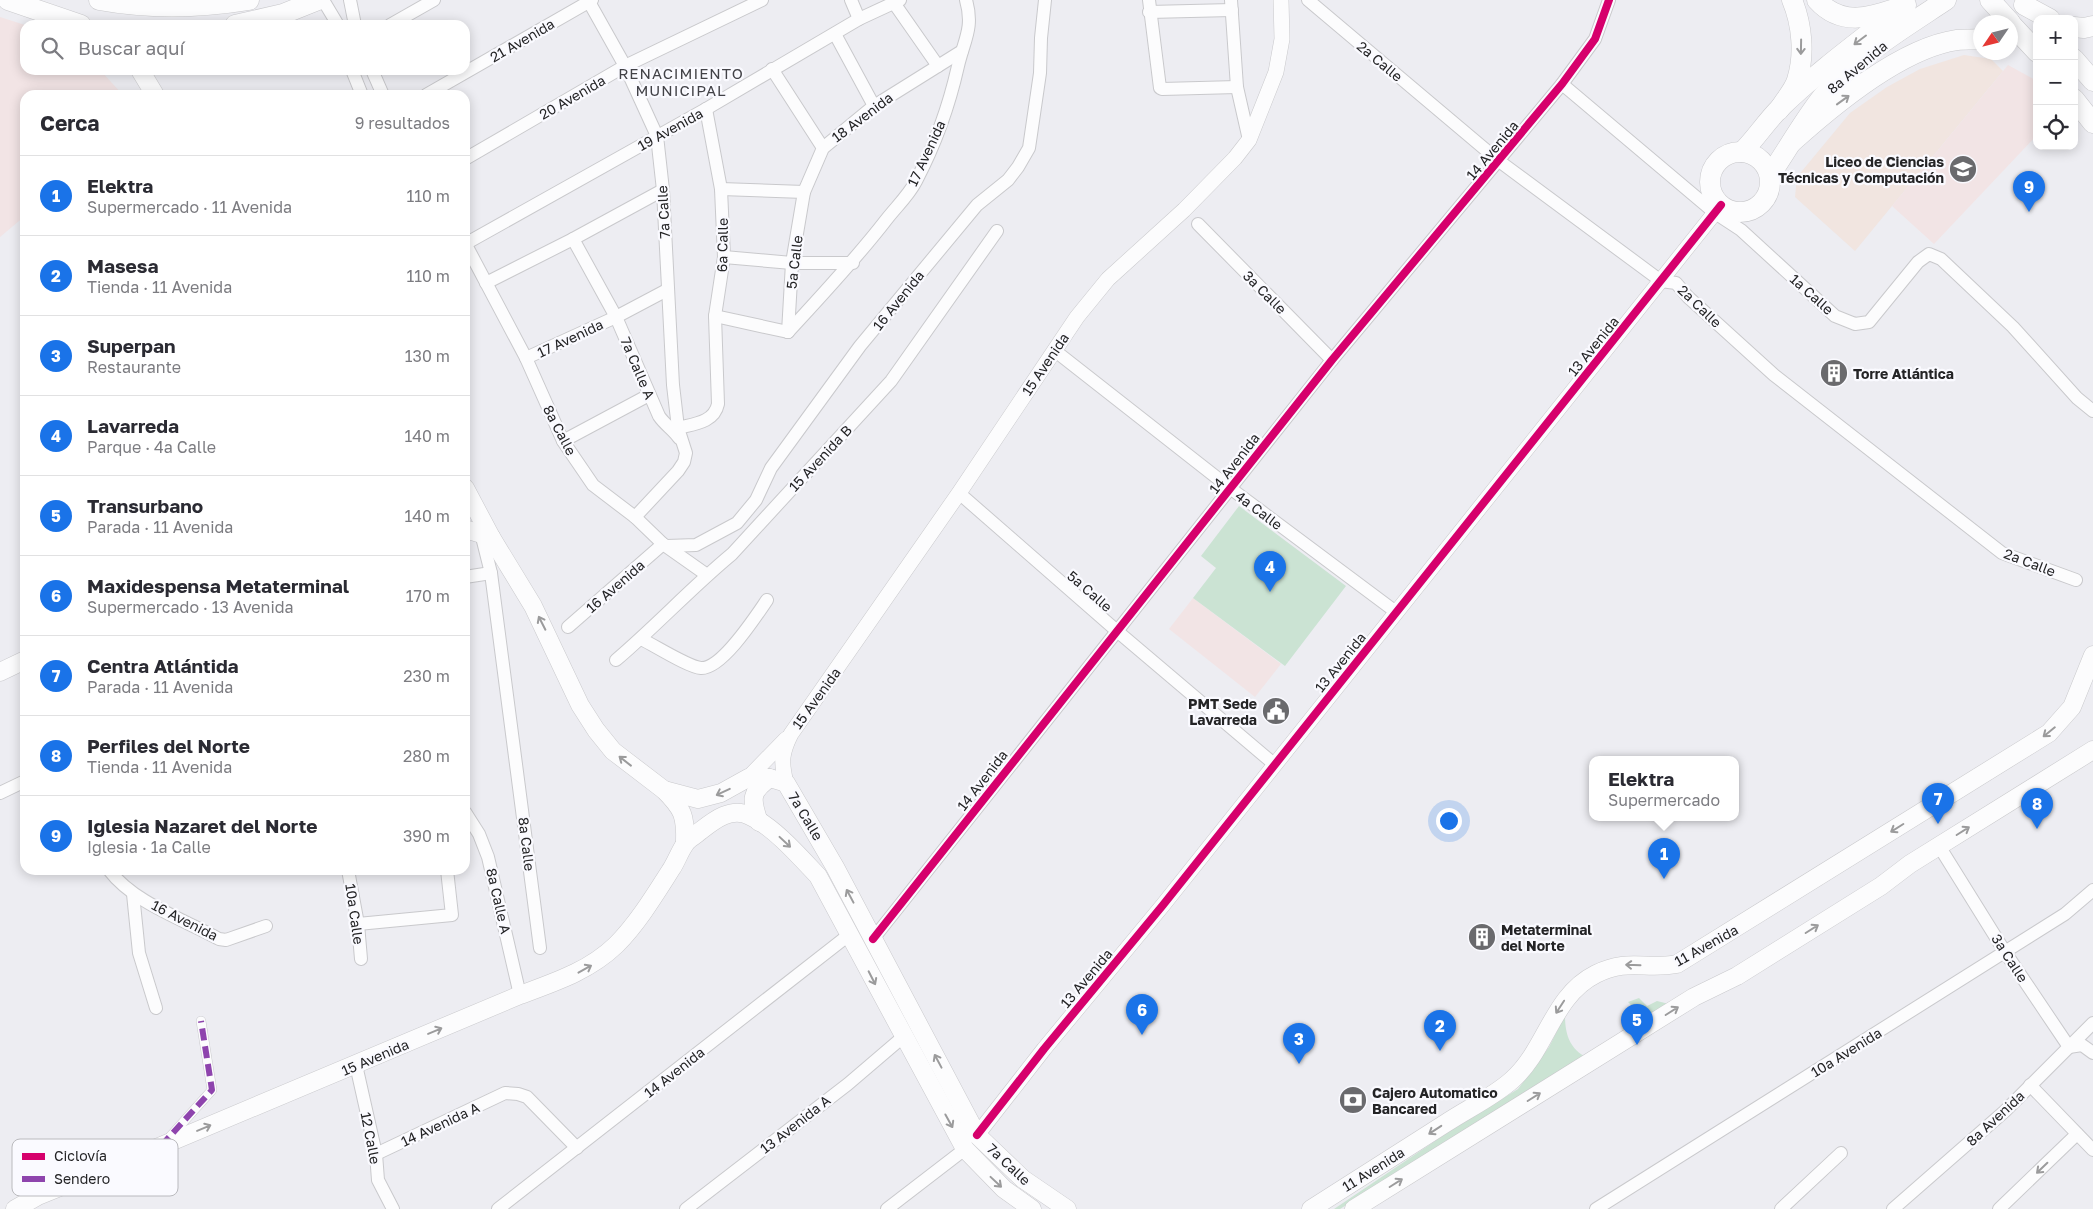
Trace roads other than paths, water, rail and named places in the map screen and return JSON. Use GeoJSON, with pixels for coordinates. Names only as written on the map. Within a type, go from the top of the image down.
{"type":"FeatureCollection","features":[{"type":"Feature","properties":{"kind":"main road"},"geometry":{"type":"LineString","coordinates":[[8,0],[66,20]]}},
{"type":"Feature","properties":{"kind":"main road"},"geometry":{"type":"LineString","coordinates":[[98,0],[128,5],[164,7],[249,0]]}},
{"type":"Feature","properties":{"kind":"main road"},"geometry":{"type":"LineString","coordinates":[[257,20],[283,14],[318,0]]}},
{"type":"Feature","properties":{"kind":"main road"},"geometry":{"type":"LineString","coordinates":[[1779,110],[1797,81],[1802,48],[1798,14],[1792,0]]}},
{"type":"Feature","properties":{"kind":"main road"},"geometry":{"type":"LineString","coordinates":[[1817,0],[1836,14],[1851,18],[1871,17],[1915,6]]}},
{"type":"Feature","properties":{"kind":"main road","name":"8a Avenida"},"geometry":{"type":"LineString","coordinates":[[1742,152],[1756,139],[1779,110],[1842,54],[1915,6],[1946,0]]}},
{"type":"Feature","properties":{"kind":"main road"},"geometry":{"type":"LineString","coordinates":[[1990,0],[2003,15]]}},
{"type":"Feature","properties":{"kind":"main road","name":"8a Avenida"},"geometry":{"type":"LineString","coordinates":[[1770,175],[1803,122],[1824,95],[1915,6]]}},
{"type":"Feature","properties":{"kind":"main road"},"geometry":{"type":"LineString","coordinates":[[2027,8],[2042,15]]}},
{"type":"Feature","properties":{"kind":"main road"},"geometry":{"type":"LineString","coordinates":[[2078,27],[2093,26]]}},
{"type":"Feature","properties":{"kind":"main road"},"geometry":{"type":"LineString","coordinates":[[2018,32],[2033,48]]}},
{"type":"Feature","properties":{"kind":"main road"},"geometry":{"type":"LineString","coordinates":[[1792,142],[1822,115],[1900,62],[1946,43],[1973,39]]}},
{"type":"Feature","properties":{"kind":"main road"},"geometry":{"type":"LineString","coordinates":[[2018,48],[2033,57]]}},
{"type":"Feature","properties":{"kind":"main road"},"geometry":{"type":"LineString","coordinates":[[2075,60],[2093,81]]}},
{"type":"Feature","properties":{"kind":"main road"},"geometry":{"type":"LineString","coordinates":[[143,75],[152,90]]}},
{"type":"Feature","properties":{"kind":"main road"},"geometry":{"type":"LineString","coordinates":[[2078,104],[2093,123]]}},
{"type":"Feature","properties":{"kind":"main road"},"geometry":{"type":"LineString","coordinates":[[1742,152],[1759,159],[1766,166],[1770,175],[1768,194],[1756,207],[1739,212],[1718,209],[1711,190],[1712,171],[1723,157],[1742,152]]}},
{"type":"Feature","properties":{"kind":"main road"},"geometry":{"type":"LineString","coordinates":[[470,505],[479,533],[533,606],[580,705],[596,730],[613,752],[664,790],[678,804],[686,823],[685,843]]}},
{"type":"Feature","properties":{"kind":"main road","name":"11 Avenida"},"geometry":{"type":"LineString","coordinates":[[1311,1209],[1512,1080],[1537,1049],[1561,1005],[1574,989],[1584,981],[1620,965],[1631,964],[1661,967],[1677,964],[2049,733],[2072,707],[2079,694],[2093,655]]}},
{"type":"Feature","properties":{"kind":"main road"},"geometry":{"type":"LineString","coordinates":[[0,672],[20,662]]}},
{"type":"Feature","properties":{"kind":"main road"},"geometry":{"type":"LineString","coordinates":[[2079,694],[2093,678]]}},
{"type":"Feature","properties":{"kind":"main road","name":"11 Avenida"},"geometry":{"type":"LineString","coordinates":[[1354,1209],[1694,997],[1737,976],[2093,750]]}},
{"type":"Feature","properties":{"kind":"main road"},"geometry":{"type":"LineString","coordinates":[[664,790],[698,799],[721,793],[748,778],[778,781]]}},
{"type":"Feature","properties":{"kind":"main road"},"geometry":{"type":"LineString","coordinates":[[759,822],[753,807],[753,796],[758,786],[778,781]]}},
{"type":"Feature","properties":{"kind":"main road","name":"7a Calle"},"geometry":{"type":"LineString","coordinates":[[778,781],[821,841],[977,1135],[1023,1179],[1066,1209]]}},
{"type":"Feature","properties":{"kind":"main road","name":"7a Calle"},"geometry":{"type":"LineString","coordinates":[[685,843],[715,819],[726,814],[750,815],[783,840],[818,876],[965,1149],[1004,1189],[1032,1209]]}},
{"type":"Feature","properties":{"kind":"main road","name":"15 Avenida"},"geometry":{"type":"LineString","coordinates":[[178,1139],[520,995],[569,978],[596,962],[618,943],[667,874],[685,843]]}},
{"type":"Feature","properties":{"kind":"main road","name":"15 Avenida"},"geometry":{"type":"LineString","coordinates":[[15,1209],[38,1196]]}},
{"type":"Feature","properties":{"kind":"street"},"geometry":{"type":"LineString","coordinates":[[322,0],[335,20]]}},
{"type":"Feature","properties":{"kind":"street"},"geometry":{"type":"LineString","coordinates":[[350,0],[354,20]]}},
{"type":"Feature","properties":{"kind":"street"},"geometry":{"type":"LineString","coordinates":[[399,20],[434,0]]}},
{"type":"Feature","properties":{"kind":"street","name":"20 Avenida"},"geometry":{"type":"LineString","coordinates":[[470,156],[626,66],[762,0]]}},
{"type":"Feature","properties":{"kind":"street"},"geometry":{"type":"LineString","coordinates":[[850,0],[860,19]]}},
{"type":"Feature","properties":{"kind":"street","name":"17 Avenida"},"geometry":{"type":"LineString","coordinates":[[788,332],[853,263],[915,183],[932,146],[951,95],[970,28],[966,0]]}},
{"type":"Feature","properties":{"kind":"street","name":"16 Avenida"},"geometry":{"type":"LineString","coordinates":[[568,628],[665,545],[696,545],[737,523],[756,500],[771,468],[860,346],[977,205],[1008,180],[1018,167],[1029,148],[1040,73],[1041,38],[1046,0]]}},
{"type":"Feature","properties":{"kind":"street","name":"15 Avenida"},"geometry":{"type":"LineString","coordinates":[[748,778],[790,734],[959,493],[1054,350],[1108,279],[1184,210],[1250,140],[1276,72],[1282,39],[1281,0]]}},
{"type":"Feature","properties":{"kind":"street","name":"2a Calle"},"geometry":{"type":"LineString","coordinates":[[1308,0],[1499,161],[1661,281],[1676,283],[1688,297],[1774,375],[2002,553],[2076,580]]}},
{"type":"Feature","properties":{"kind":"street","name":"14 Avenida"},"geometry":{"type":"LineString","coordinates":[[873,939],[1332,360],[1562,84],[1594,39],[1609,0]]}},
{"type":"Feature","properties":{"kind":"street","name":"7a Calle"},"geometry":{"type":"LineString","coordinates":[[590,1],[626,66],[657,136],[663,190],[673,385],[679,434]]}},
{"type":"Feature","properties":{"kind":"street","name":"21 Avenida"},"geometry":{"type":"LineString","coordinates":[[470,70],[590,1]]}},
{"type":"Feature","properties":{"kind":"street"},"geometry":{"type":"LineString","coordinates":[[897,2],[938,66]]}},
{"type":"Feature","properties":{"kind":"street","name":"19 Avenida"},"geometry":{"type":"LineString","coordinates":[[470,241],[706,109],[860,19],[897,2]]}},
{"type":"Feature","properties":{"kind":"street"},"geometry":{"type":"LineString","coordinates":[[1237,87],[1160,88],[1149,6],[1231,5],[1237,87],[1250,140]]}},
{"type":"Feature","properties":{"kind":"street"},"geometry":{"type":"LineString","coordinates":[[835,34],[874,106]]}},
{"type":"Feature","properties":{"kind":"street","name":"18 Avenida"},"geometry":{"type":"LineString","coordinates":[[804,192],[823,148],[874,106],[962,51]]}},
{"type":"Feature","properties":{"kind":"street"},"geometry":{"type":"LineString","coordinates":[[772,69],[823,148]]}},
{"type":"Feature","properties":{"kind":"street"},"geometry":{"type":"LineString","coordinates":[[354,75],[360,90]]}},
{"type":"Feature","properties":{"kind":"street"},"geometry":{"type":"LineString","coordinates":[[374,75],[381,90]]}},
{"type":"Feature","properties":{"kind":"street","name":"21 Avenida"},"geometry":{"type":"LineString","coordinates":[[435,90],[461,75]]}},
{"type":"Feature","properties":{"kind":"street","name":"1a Calle"},"geometry":{"type":"LineString","coordinates":[[1562,84],[1718,209],[1835,316],[1855,324],[1869,322],[1918,262],[1929,254],[1941,259],[2013,327],[2077,398],[2093,411]]}},
{"type":"Feature","properties":{"kind":"street","name":"6a Calle"},"geometry":{"type":"LineString","coordinates":[[679,434],[709,419],[715,413],[718,404],[715,316],[724,257],[721,189],[706,109]]}},
{"type":"Feature","properties":{"kind":"street"},"geometry":{"type":"LineString","coordinates":[[721,189],[804,192]]}},
{"type":"Feature","properties":{"kind":"street"},"geometry":{"type":"LineString","coordinates":[[486,282],[573,239],[663,190]]}},
{"type":"Feature","properties":{"kind":"street","name":"5a Calle"},"geometry":{"type":"LineString","coordinates":[[788,332],[792,263],[804,192]]}},
{"type":"Feature","properties":{"kind":"street","name":"13 Avenida"},"geometry":{"type":"LineString","coordinates":[[977,1135],[1718,209]]}},
{"type":"Feature","properties":{"kind":"street","name":"3a Calle"},"geometry":{"type":"LineString","coordinates":[[1198,224],[1332,360]]}},
{"type":"Feature","properties":{"kind":"street","name":"15 Avenida B"},"geometry":{"type":"LineString","coordinates":[[616,660],[732,554],[891,381],[997,231]]}},
{"type":"Feature","properties":{"kind":"street","name":"7a Calle A"},"geometry":{"type":"LineString","coordinates":[[573,239],[616,317],[665,425],[679,434]]}},
{"type":"Feature","properties":{"kind":"street","name":"8a Calle"},"geometry":{"type":"LineString","coordinates":[[470,253],[526,358],[563,441],[593,485],[635,517],[665,545],[707,575]]}},
{"type":"Feature","properties":{"kind":"street"},"geometry":{"type":"LineString","coordinates":[[724,257],[792,263],[853,263]]}},
{"type":"Feature","properties":{"kind":"street","name":"17 Avenida"},"geometry":{"type":"LineString","coordinates":[[526,358],[616,317],[667,290]]}},
{"type":"Feature","properties":{"kind":"street"},"geometry":{"type":"LineString","coordinates":[[715,316],[788,332]]}},
{"type":"Feature","properties":{"kind":"street","name":"4a Calle"},"geometry":{"type":"LineString","coordinates":[[1054,350],[1230,488],[1396,612]]}},
{"type":"Feature","properties":{"kind":"street"},"geometry":{"type":"LineString","coordinates":[[563,441],[650,395]]}},
{"type":"Feature","properties":{"kind":"street"},"geometry":{"type":"LineString","coordinates":[[635,517],[684,462],[686,453],[679,434]]}},
{"type":"Feature","properties":{"kind":"street","name":"5a Calle"},"geometry":{"type":"LineString","coordinates":[[959,493],[1117,631],[1274,764]]}},
{"type":"Feature","properties":{"kind":"street","name":"8a Calle"},"geometry":{"type":"LineString","coordinates":[[479,533],[490,568],[540,948]]}},
{"type":"Feature","properties":{"kind":"street"},"geometry":{"type":"LineString","coordinates":[[470,575],[490,568]]}},
{"type":"Feature","properties":{"kind":"street"},"geometry":{"type":"LineString","coordinates":[[641,638],[695,666],[708,667],[719,659],[743,634],[767,600]]}},
{"type":"Feature","properties":{"kind":"street","name":"15 Avenida"},"geometry":{"type":"LineString","coordinates":[[778,781],[782,766],[782,752],[790,734]]}},
{"type":"Feature","properties":{"kind":"street"},"geometry":{"type":"LineString","coordinates":[[0,793],[20,783]]}},
{"type":"Feature","properties":{"kind":"street","name":"8a Calle A"},"geometry":{"type":"LineString","coordinates":[[470,820],[479,834],[488,857],[520,995]]}},
{"type":"Feature","properties":{"kind":"street","name":"3a Calle"},"geometry":{"type":"LineString","coordinates":[[1940,846],[2005,952],[2069,1047]]}},
{"type":"Feature","properties":{"kind":"street"},"geometry":{"type":"LineString","coordinates":[[113,875],[133,894],[139,953],[156,1008]]}},
{"type":"Feature","properties":{"kind":"street","name":"10a Calle"},"geometry":{"type":"LineString","coordinates":[[349,875],[358,924],[361,959]]}},
{"type":"Feature","properties":{"kind":"street"},"geometry":{"type":"LineString","coordinates":[[358,924],[452,915],[448,875]]}},
{"type":"Feature","properties":{"kind":"street","name":"10a Avenida"},"geometry":{"type":"LineString","coordinates":[[1596,1209],[2065,914],[2093,890]]}},
{"type":"Feature","properties":{"kind":"street","name":"16 Avenida"},"geometry":{"type":"LineString","coordinates":[[133,894],[219,939],[226,940],[266,926]]}},
{"type":"Feature","properties":{"kind":"street","name":"14 Avenida"},"geometry":{"type":"LineString","coordinates":[[498,1209],[850,934]]}},
{"type":"Feature","properties":{"kind":"street"},"geometry":{"type":"LineString","coordinates":[[167,1139],[212,1090],[201,1021]]}},
{"type":"Feature","properties":{"kind":"street","name":"8a Avenida"},"geometry":{"type":"LineString","coordinates":[[1893,1209],[2005,1111],[2069,1047],[2091,1028]]}},
{"type":"Feature","properties":{"kind":"street","name":"13 Avenida A"},"geometry":{"type":"LineString","coordinates":[[686,1209],[848,1084],[903,1037]]}},
{"type":"Feature","properties":{"kind":"street"},"geometry":{"type":"LineString","coordinates":[[2069,1047],[2082,1045],[2093,1053]]}},
{"type":"Feature","properties":{"kind":"street","name":"12 Calle"},"geometry":{"type":"LineString","coordinates":[[356,1065],[376,1154],[378,1180],[388,1207]]}},
{"type":"Feature","properties":{"kind":"street"},"geometry":{"type":"LineString","coordinates":[[2030,1085],[2093,1150]]}},
{"type":"Feature","properties":{"kind":"street","name":"14 Avenida A"},"geometry":{"type":"LineString","coordinates":[[376,1154],[505,1094],[518,1094],[534,1103],[577,1148]]}},
{"type":"Feature","properties":{"kind":"street"},"geometry":{"type":"LineString","coordinates":[[1999,1209],[2077,1134]]}},
{"type":"Feature","properties":{"kind":"street"},"geometry":{"type":"LineString","coordinates":[[887,1209],[965,1149]]}},
{"type":"Feature","properties":{"kind":"street"},"geometry":{"type":"LineString","coordinates":[[1781,1209],[1842,1153]]}},
{"type":"Feature","properties":{"kind":"place","name":"Liceo de Ciencias Técnicas y Computación"},"geometry":{"type":"Point","coordinates":[1963,169]}},
{"type":"Feature","properties":{"kind":"place","name":"Iglesia Nazaret del Norte"},"geometry":{"type":"Point","coordinates":[2029,212]}},
{"type":"Feature","properties":{"kind":"place","name":"Torre Atlántica"},"geometry":{"type":"Point","coordinates":[1834,373]}},
{"type":"Feature","properties":{"kind":"place","name":"Lavarreda"},"geometry":{"type":"Point","coordinates":[1270,592]}},
{"type":"Feature","properties":{"kind":"place","name":"PMT Sede Lavarreda"},"geometry":{"type":"Point","coordinates":[1276,711]}},
{"type":"Feature","properties":{"kind":"place","name":"Centra Atlántida"},"geometry":{"type":"Point","coordinates":[1938,824]}},
{"type":"Feature","properties":{"kind":"place","name":"Perfiles del Norte"},"geometry":{"type":"Point","coordinates":[2037,829]}},
{"type":"Feature","properties":{"kind":"place","name":"Elektra"},"geometry":{"type":"Point","coordinates":[1664,879]}},
{"type":"Feature","properties":{"kind":"place","name":"Metaterminal del Norte"},"geometry":{"type":"Point","coordinates":[1482,937]}},
{"type":"Feature","properties":{"kind":"place","name":"Maxidespensa Metaterminal"},"geometry":{"type":"Point","coordinates":[1142,1035]}},
{"type":"Feature","properties":{"kind":"place","name":"Transurbano"},"geometry":{"type":"Point","coordinates":[1637,1045]}},
{"type":"Feature","properties":{"kind":"place","name":"Masesa"},"geometry":{"type":"Point","coordinates":[1440,1051]}},
{"type":"Feature","properties":{"kind":"place","name":"Superpan"},"geometry":{"type":"Point","coordinates":[1299,1064]}},
{"type":"Feature","properties":{"kind":"place","name":"Cajero Automatico Bancared"},"geometry":{"type":"Point","coordinates":[1353,1100]}},
{"type":"Feature","properties":{"kind":"district","name":"RENACIMIENTO MUNICIPAL"},"geometry":{"type":"Point","coordinates":[681,82]}}]}
